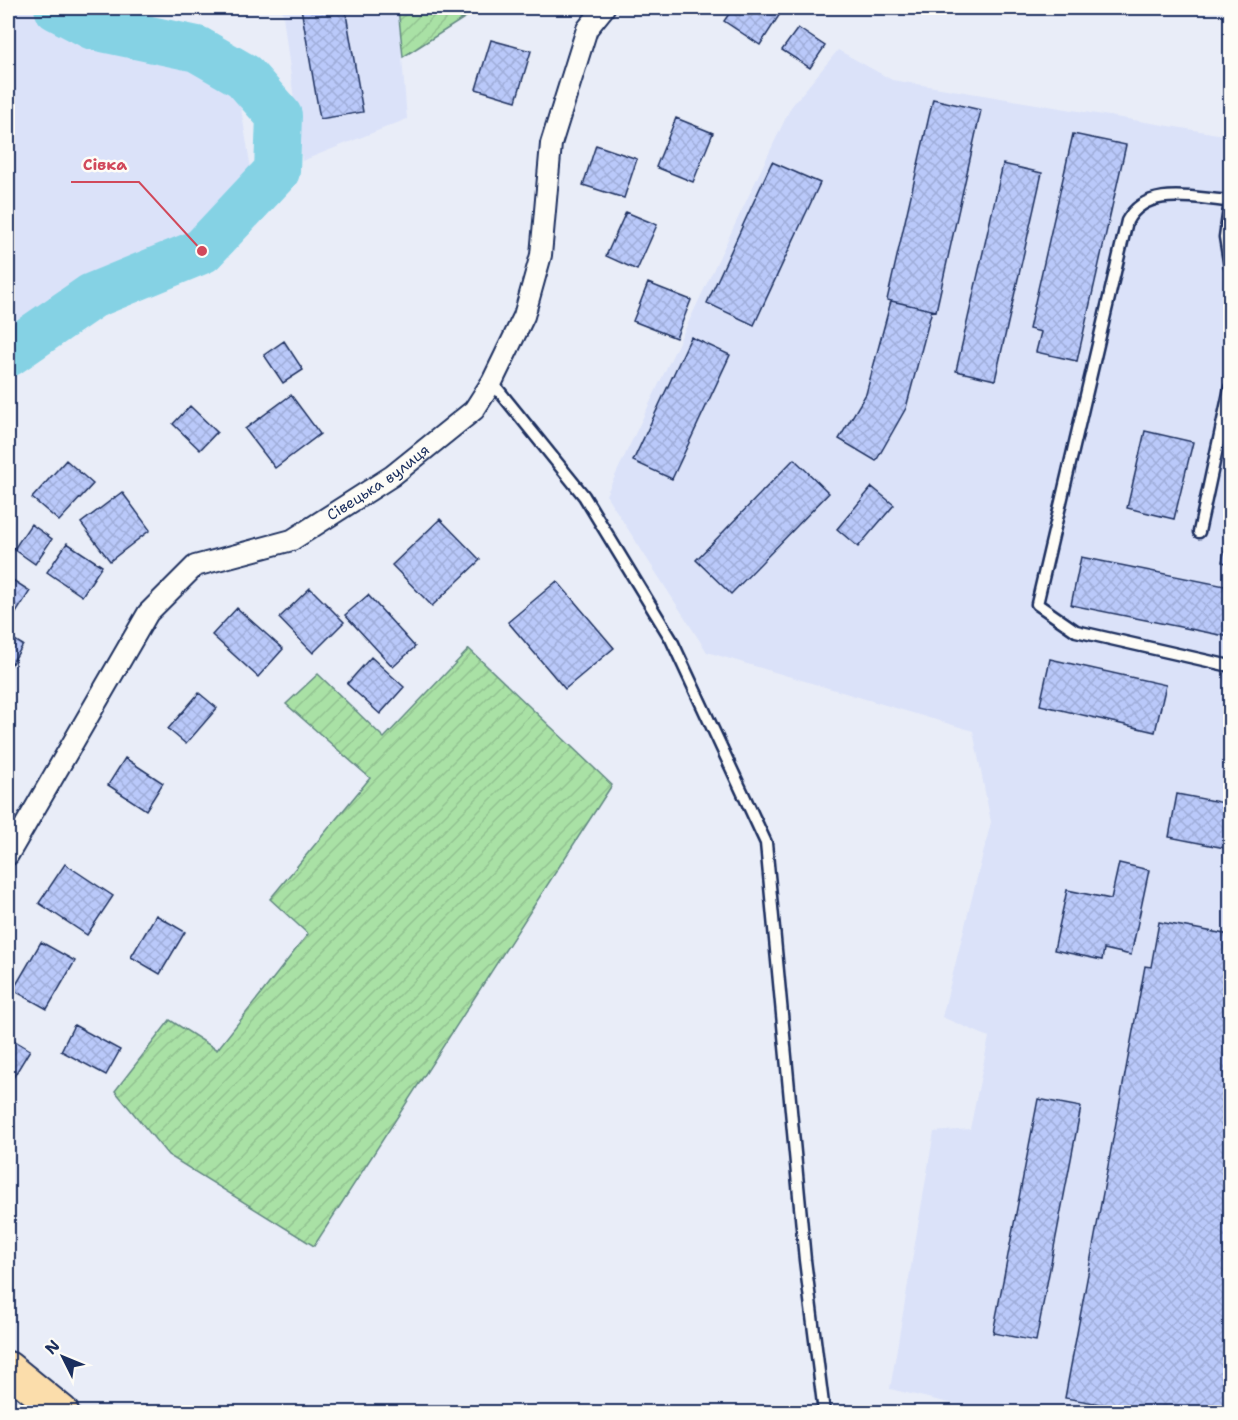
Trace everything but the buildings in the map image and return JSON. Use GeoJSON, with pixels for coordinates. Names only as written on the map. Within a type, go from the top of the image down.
{"type":"FeatureCollection","features":[{"type":"Feature","properties":{"kind":"main road"},"geometry":{"type":"LineString","coordinates":[[8,1368],[62,1413]]}},
{"type":"Feature","properties":{"kind":"street","name":"Сівецька вулиця"},"geometry":{"type":"LineString","coordinates":[[8,855],[148,614],[195,566],[292,540],[393,476],[474,410],[492,382],[524,316],[541,255],[550,144],[587,29],[604,8]]}},
{"type":"Feature","properties":{"kind":"lane"},"geometry":{"type":"LineString","coordinates":[[1230,267],[1225,237],[1230,201],[1156,197],[1147,199],[1132,212],[1127,220],[1037,604],[1076,632],[1230,666]]}},
{"type":"Feature","properties":{"kind":"lane"},"geometry":{"type":"LineString","coordinates":[[492,382],[584,496],[671,639],[766,843],[805,1260],[824,1413]]}},
{"type":"Feature","properties":{"kind":"lane"},"geometry":{"type":"LineString","coordinates":[[1199,532],[1230,388]]}},
{"type":"Feature","properties":{"kind":"shaded area"},"geometry":{"type":"Polygon","coordinates":[[[8,8],[47,8],[52,14],[95,40],[195,61],[236,78],[253,181],[198,237],[88,285],[8,332],[8,8]]]}},
{"type":"Feature","properties":{"kind":"shaded area"},"geometry":{"type":"Polygon","coordinates":[[[282,8],[398,8],[407,119],[302,161],[282,8]]]}},
{"type":"Feature","properties":{"kind":"shaded area"},"geometry":{"type":"Polygon","coordinates":[[[838,50],[892,80],[1230,136],[1230,1412],[963,1412],[962,1406],[890,1389],[934,1132],[970,1129],[989,1037],[942,1017],[991,822],[973,731],[707,652],[606,495],[791,107],[838,50]]]}},
{"type":"Feature","properties":{"kind":"green space"},"geometry":{"type":"Polygon","coordinates":[[[398,8],[472,8],[472,13],[403,57],[398,8]]]}},
{"type":"Feature","properties":{"kind":"green space"},"geometry":{"type":"Polygon","coordinates":[[[469,649],[612,785],[314,1246],[168,1155],[115,1091],[170,1020],[217,1050],[308,934],[270,899],[370,778],[286,704],[318,674],[384,738],[469,649]]]}},
{"type":"Feature","properties":{"kind":"waterway"},"geometry":{"type":"LineString","coordinates":[[8,354],[92,296],[202,251],[277,171],[279,116],[244,76],[197,49],[93,27],[57,8]]}},
{"type":"Feature","properties":{"kind":"place","name":"Сівка"},"geometry":{"type":"Point","coordinates":[202,251]}}]}
